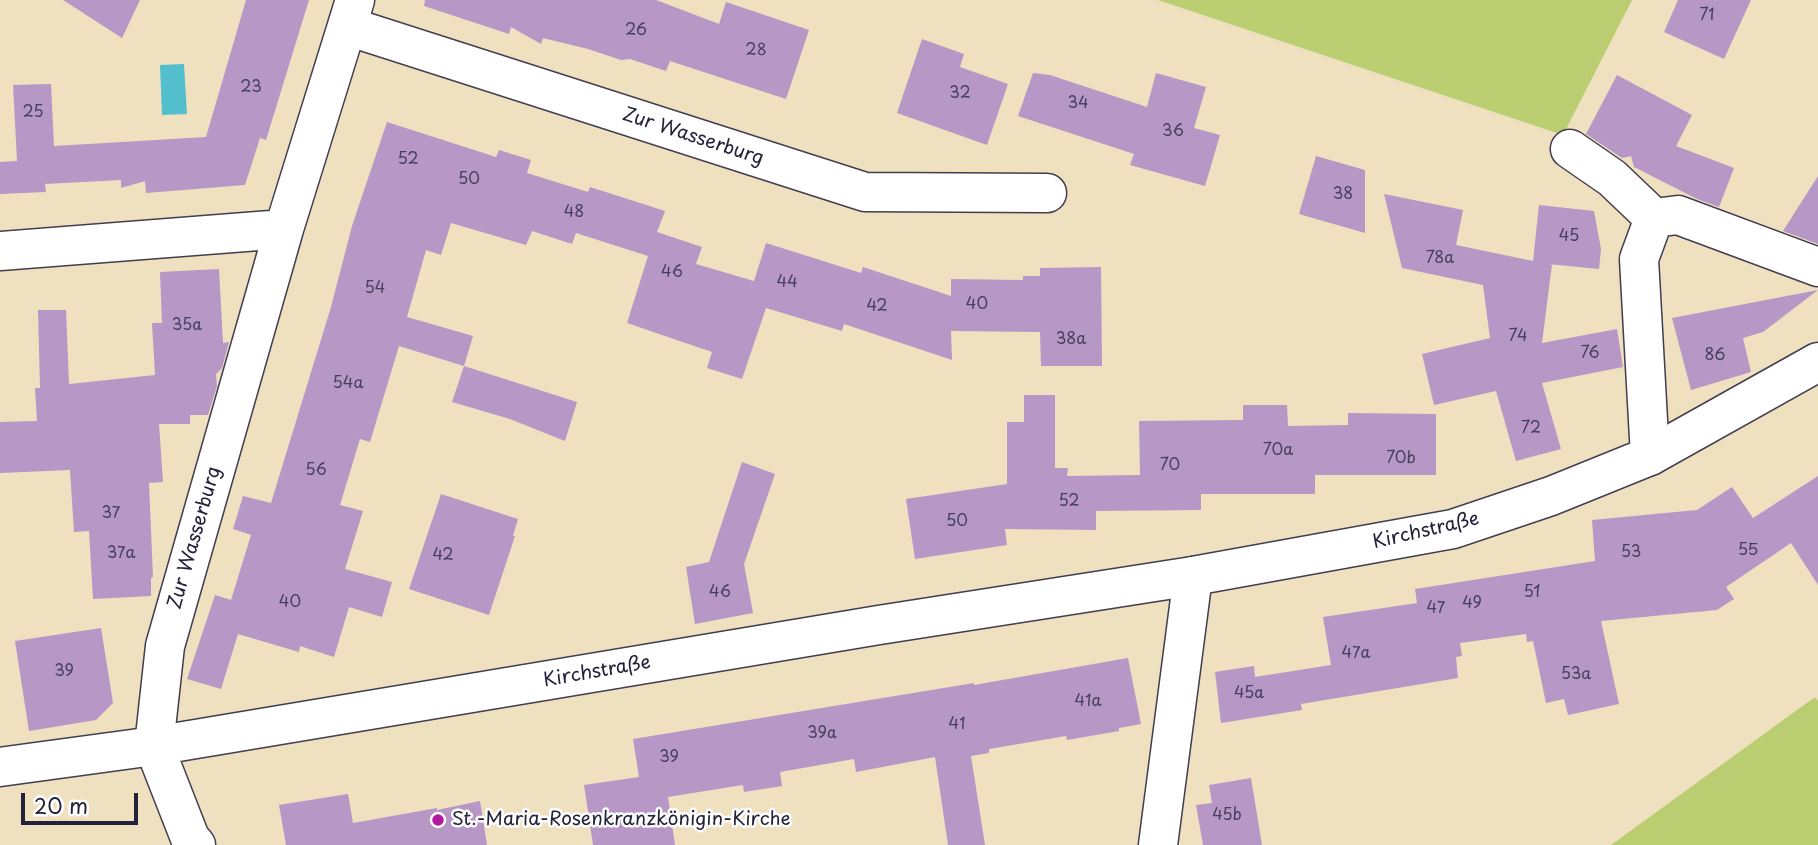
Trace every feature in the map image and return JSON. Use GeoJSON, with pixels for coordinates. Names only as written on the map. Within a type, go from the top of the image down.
{"type":"FeatureCollection","features":[{"type":"Feature","properties":{"kind":"street","name":"Zur Wasserburg"},"geometry":{"type":"LineString","coordinates":[[196,845],[190,838],[154,746],[165,646],[284,229],[351,13],[865,192],[1047,193]]}},
{"type":"Feature","properties":{"kind":"street"},"geometry":{"type":"LineString","coordinates":[[1570,149],[1612,178],[1654,218]]}},
{"type":"Feature","properties":{"kind":"street"},"geometry":{"type":"LineString","coordinates":[[1654,218],[1678,215],[1818,267]]}},
{"type":"Feature","properties":{"kind":"street"},"geometry":{"type":"LineString","coordinates":[[1650,456],[1639,259],[1654,218]]}},
{"type":"Feature","properties":{"kind":"street"},"geometry":{"type":"LineString","coordinates":[[0,251],[284,229]]}},
{"type":"Feature","properties":{"kind":"street","name":"Kirchstraße"},"geometry":{"type":"LineString","coordinates":[[0,766],[154,746],[880,625],[1193,576],[1453,529],[1551,496],[1650,456],[1818,362]]}},
{"type":"Feature","properties":{"kind":"street"},"geometry":{"type":"LineString","coordinates":[[1158,845],[1193,576]]}},
{"type":"Feature","properties":{"kind":"green space"},"geometry":{"type":"Polygon","coordinates":[[[1158,0],[1632,0],[1563,135],[1158,0]]]}},
{"type":"Feature","properties":{"kind":"green space"},"geometry":{"type":"Polygon","coordinates":[[[1815,697],[1818,701],[1818,845],[1611,845],[1815,697]]]}},
{"type":"Feature","properties":{"kind":"water"},"geometry":{"type":"Polygon","coordinates":[[[184,64],[187,114],[162,115],[160,65],[184,64]]]}},
{"type":"Feature","properties":{"kind":"building"},"geometry":{"type":"Polygon","coordinates":[[[63,0],[140,0],[122,38],[63,0]]]}},
{"type":"Feature","properties":{"kind":"building"},"geometry":{"type":"Polygon","coordinates":[[[246,0],[309,0],[266,140],[260,138],[245,185],[146,193],[145,181],[121,188],[121,180],[45,184],[46,192],[0,194],[0,162],[17,161],[13,85],[51,84],[54,146],[206,137],[246,0]]]}},
{"type":"Feature","properties":{"kind":"building"},"geometry":{"type":"Polygon","coordinates":[[[425,0],[656,0],[719,24],[726,2],[809,30],[786,99],[670,61],[666,71],[630,59],[621,60],[543,38],[541,44],[511,27],[509,34],[424,6],[425,0]]]}},
{"type":"Feature","properties":{"kind":"building"},"geometry":{"type":"Polygon","coordinates":[[[1678,0],[1751,0],[1724,59],[1664,32],[1678,0]]]}},
{"type":"Feature","properties":{"kind":"building"},"geometry":{"type":"Polygon","coordinates":[[[922,39],[964,54],[960,67],[1008,84],[987,145],[897,113],[922,39]]]}},
{"type":"Feature","properties":{"kind":"building"},"geometry":{"type":"Polygon","coordinates":[[[1033,73],[1050,75],[1147,107],[1156,73],[1206,87],[1194,128],[1220,135],[1205,186],[1130,165],[1134,154],[1018,116],[1033,73]]]}},
{"type":"Feature","properties":{"kind":"building"},"geometry":{"type":"Polygon","coordinates":[[[1617,75],[1692,115],[1676,146],[1734,168],[1719,207],[1697,199],[1634,167],[1631,156],[1622,158],[1586,134],[1617,75]]]}},
{"type":"Feature","properties":{"kind":"building"},"geometry":{"type":"Polygon","coordinates":[[[387,122],[496,157],[499,150],[531,160],[527,173],[588,192],[590,187],[665,211],[657,232],[702,247],[696,264],[754,281],[766,243],[861,273],[863,267],[951,296],[951,279],[1023,280],[1023,276],[1040,276],[1040,268],[1101,267],[1102,366],[1041,366],[1040,332],[951,331],[952,360],[844,324],[842,331],[766,308],[742,379],[707,368],[712,352],[627,323],[648,256],[576,233],[572,244],[532,231],[526,245],[451,223],[441,255],[426,250],[407,317],[473,336],[464,366],[399,346],[370,442],[360,439],[340,505],[363,511],[345,569],[392,582],[382,617],[349,607],[334,657],[300,646],[299,652],[238,634],[221,689],[187,679],[215,595],[231,600],[251,535],[233,529],[243,496],[271,503],[331,307],[352,226],[387,122]]]}},
{"type":"Feature","properties":{"kind":"building"},"geometry":{"type":"Polygon","coordinates":[[[1316,156],[1365,170],[1365,233],[1299,214],[1316,156]]]}},
{"type":"Feature","properties":{"kind":"building"},"geometry":{"type":"Polygon","coordinates":[[[1818,176],[1818,244],[1783,231],[1818,176]]]}},
{"type":"Feature","properties":{"kind":"building"},"geometry":{"type":"Polygon","coordinates":[[[1384,194],[1463,210],[1456,245],[1533,261],[1539,205],[1594,211],[1601,249],[1599,269],[1552,264],[1542,343],[1617,329],[1623,367],[1542,383],[1561,449],[1516,461],[1496,391],[1434,405],[1422,354],[1490,338],[1483,285],[1402,268],[1384,194]]]}},
{"type":"Feature","properties":{"kind":"building"},"geometry":{"type":"Polygon","coordinates":[[[219,269],[223,343],[229,342],[222,368],[216,374],[217,386],[208,415],[190,415],[190,424],[159,424],[163,482],[149,483],[153,577],[151,596],[93,599],[89,531],[74,532],[70,470],[0,473],[0,422],[37,421],[35,388],[40,388],[38,310],[66,310],[69,384],[155,375],[152,323],[162,323],[160,272],[219,269]]]}},
{"type":"Feature","properties":{"kind":"building"},"geometry":{"type":"Polygon","coordinates":[[[1818,290],[1763,332],[1743,338],[1751,372],[1691,390],[1672,318],[1818,290]]]}},
{"type":"Feature","properties":{"kind":"building"},"geometry":{"type":"Polygon","coordinates":[[[464,366],[577,402],[565,441],[510,419],[452,402],[464,366]]]}},
{"type":"Feature","properties":{"kind":"building"},"geometry":{"type":"Polygon","coordinates":[[[1024,395],[1055,395],[1055,468],[1068,468],[1067,476],[1140,475],[1139,421],[1243,420],[1243,405],[1287,405],[1288,426],[1348,425],[1348,413],[1436,414],[1436,475],[1315,475],[1315,494],[1201,494],[1201,510],[1096,511],[1096,530],[1005,529],[1007,545],[915,559],[906,499],[1007,484],[1007,422],[1024,422],[1024,395]]]}},
{"type":"Feature","properties":{"kind":"building"},"geometry":{"type":"Polygon","coordinates":[[[742,462],[775,474],[744,564],[753,613],[695,624],[686,567],[709,562],[742,462]]]}},
{"type":"Feature","properties":{"kind":"building"},"geometry":{"type":"Polygon","coordinates":[[[1818,476],[1818,585],[1791,543],[1726,587],[1734,599],[1717,610],[1601,621],[1619,704],[1568,715],[1564,699],[1546,703],[1533,641],[1527,642],[1526,634],[1460,643],[1462,656],[1456,657],[1458,678],[1301,704],[1302,710],[1221,723],[1215,672],[1254,666],[1255,677],[1331,665],[1323,617],[1417,603],[1415,589],[1595,561],[1592,520],[1697,510],[1732,487],[1753,518],[1818,476]]]}},
{"type":"Feature","properties":{"kind":"building"},"geometry":{"type":"Polygon","coordinates":[[[441,494],[518,519],[489,615],[409,589],[441,494]]]}},
{"type":"Feature","properties":{"kind":"building"},"geometry":{"type":"Polygon","coordinates":[[[101,628],[113,703],[96,720],[29,731],[15,641],[101,628]]]}},
{"type":"Feature","properties":{"kind":"building"},"geometry":{"type":"Polygon","coordinates":[[[1128,658],[1141,724],[1119,728],[1119,731],[1067,740],[1066,736],[989,749],[989,753],[971,756],[985,845],[948,845],[935,757],[856,772],[854,759],[780,772],[782,786],[744,792],[743,785],[668,797],[675,845],[593,845],[584,785],[639,777],[633,739],[1128,658]]]}},
{"type":"Feature","properties":{"kind":"building"},"geometry":{"type":"Polygon","coordinates":[[[1251,778],[1262,845],[1203,845],[1196,805],[1212,803],[1209,785],[1251,778]]]}},
{"type":"Feature","properties":{"kind":"building","name":"St.-Maria-Rosenkranzkönigin-Kirche"},"geometry":{"type":"Polygon","coordinates":[[[348,794],[353,823],[480,801],[487,845],[286,845],[279,805],[348,794]]]}},
{"type":"Feature","properties":{"kind":"place","name":"St.-Maria-Rosenkranzkönigin-Kirche"},"geometry":{"type":"Point","coordinates":[438,820]}}]}
